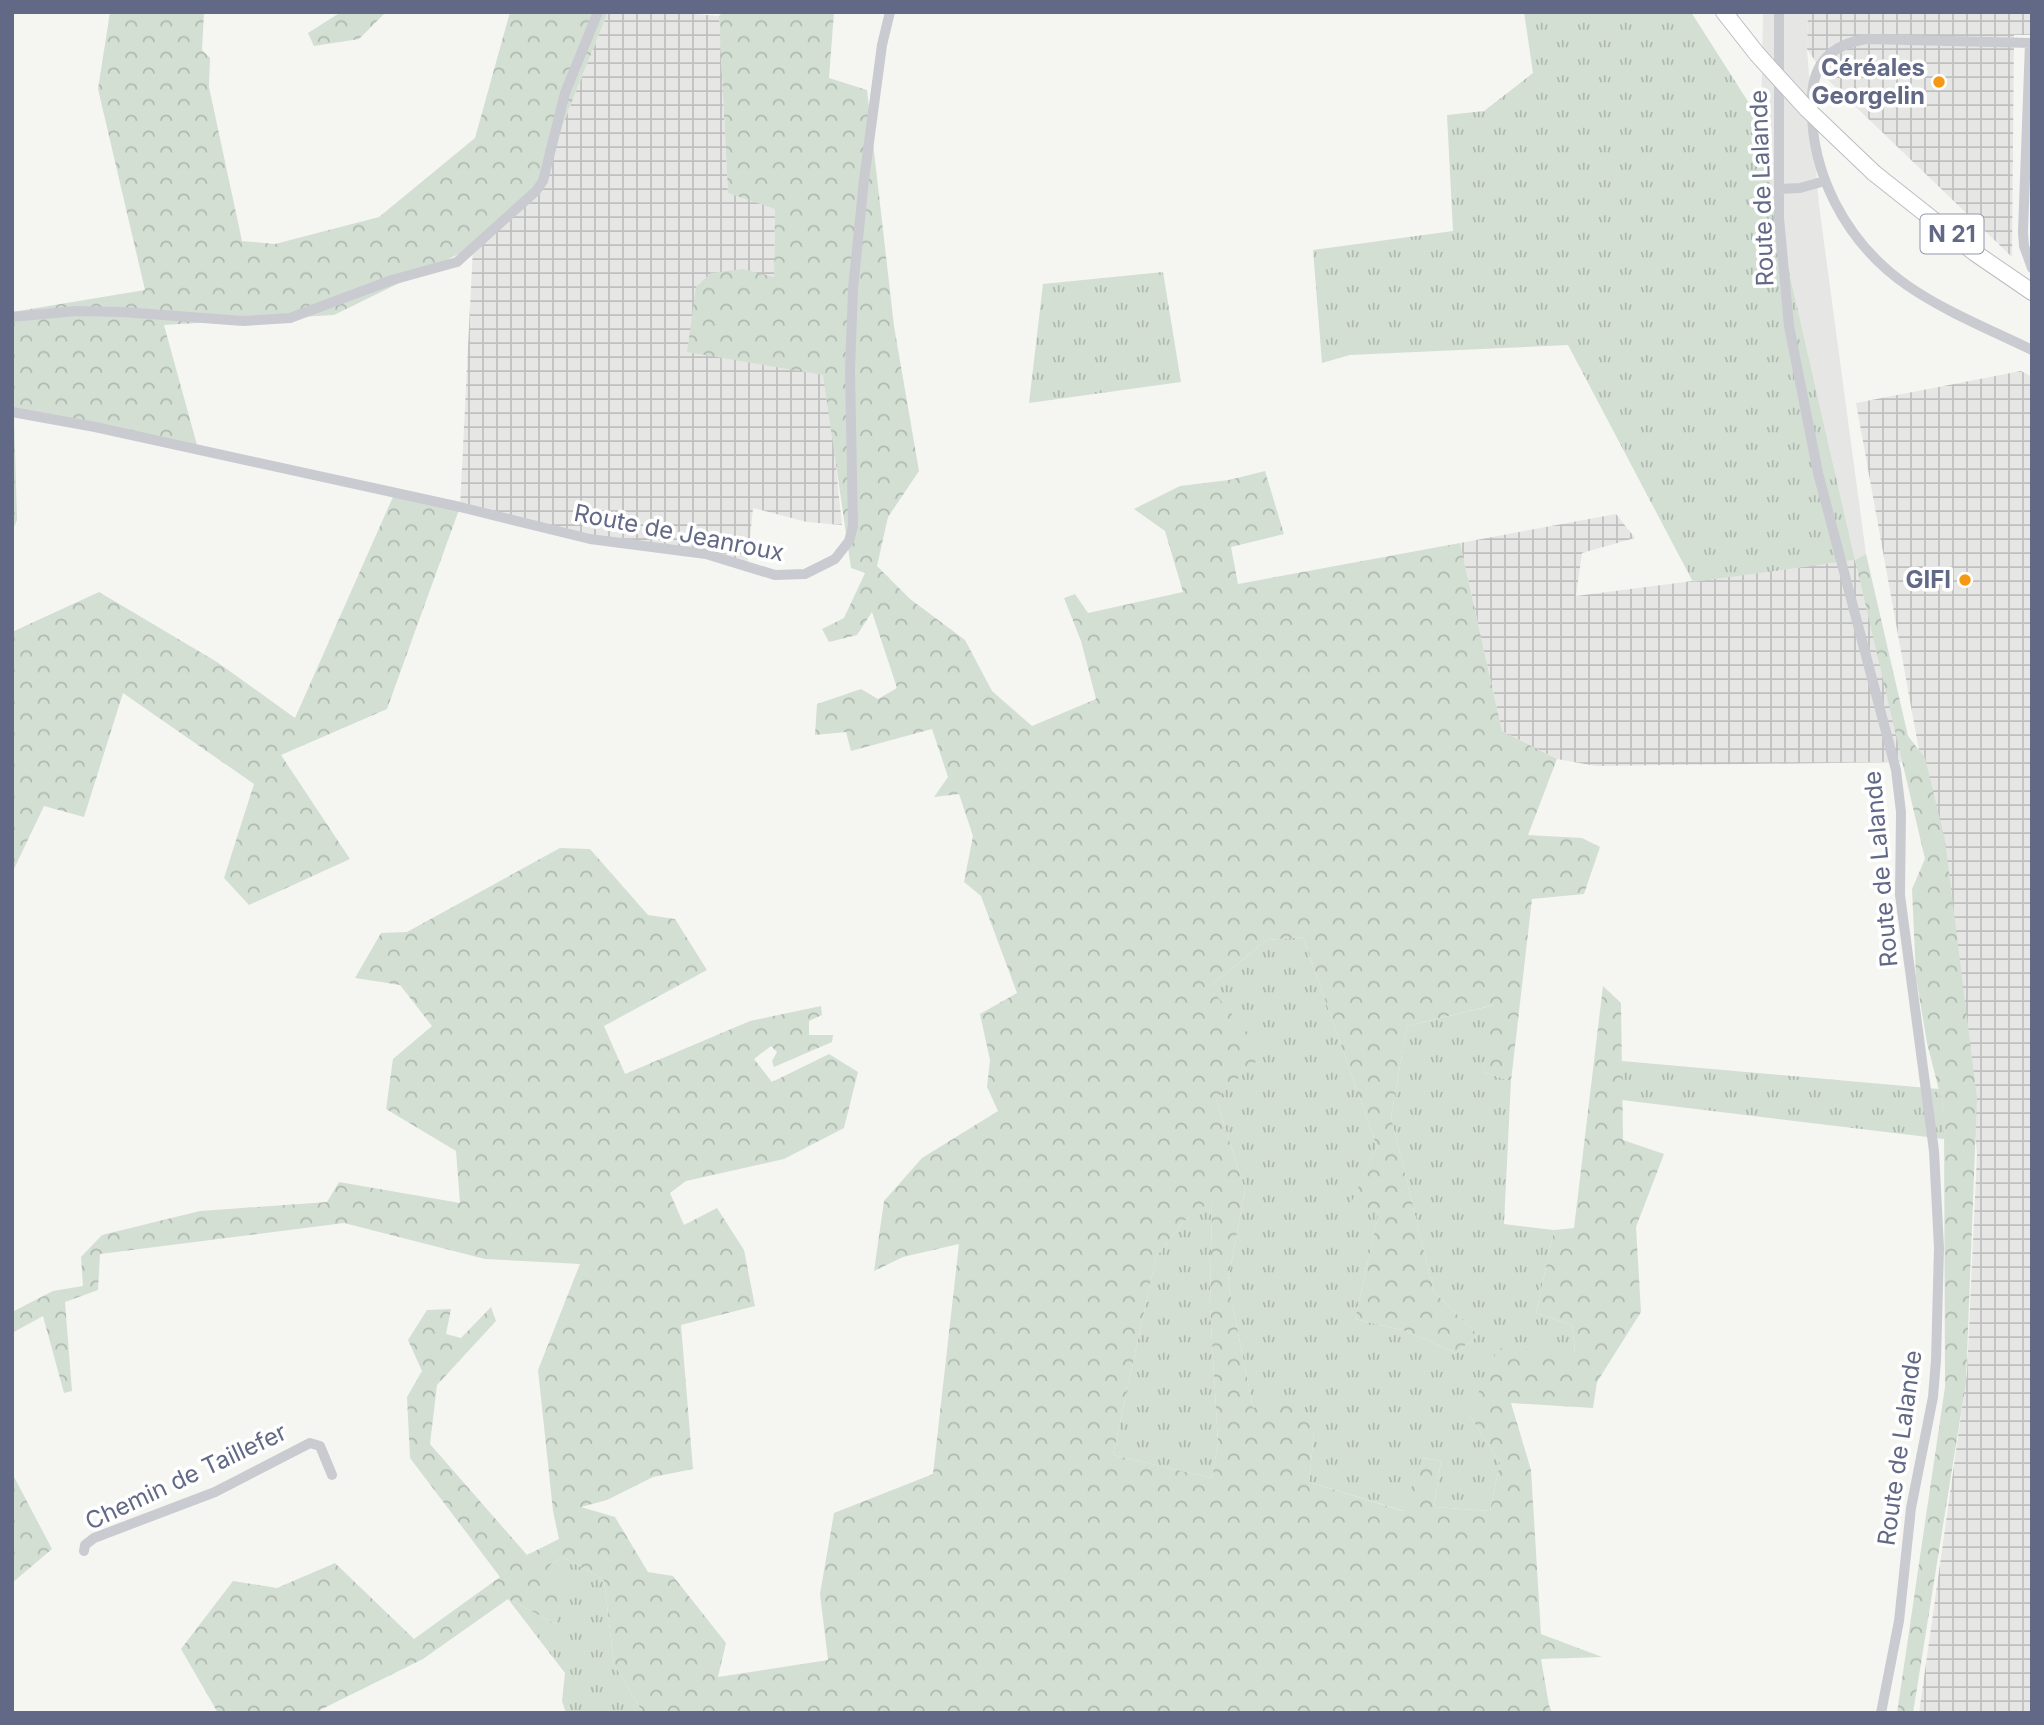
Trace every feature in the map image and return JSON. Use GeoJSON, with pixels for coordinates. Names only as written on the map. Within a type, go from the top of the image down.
{"type":"FeatureCollection","features":[{"type":"Feature","properties":{"kind":"main road","name":"N 21"},"geometry":{"type":"LineString","coordinates":[[1724,12],[1757,54],[1807,109],[1874,173],[1975,253],[2032,292]]}},
{"type":"Feature","properties":{"kind":"street"},"geometry":{"type":"LineString","coordinates":[[12,317],[75,311],[243,321],[290,318],[392,280],[457,262],[536,191],[543,181],[565,93],[598,12]]}},
{"type":"Feature","properties":{"kind":"street","name":"Route de Jeanroux"},"geometry":{"type":"LineString","coordinates":[[12,412],[95,427],[460,507],[590,539],[706,554],[775,575],[805,574],[835,559],[849,541],[853,526],[850,370],[853,289],[868,153],[890,12]]}},
{"type":"Feature","properties":{"kind":"street","name":"Route de Lalande"},"geometry":{"type":"LineString","coordinates":[[1779,12],[1780,247],[1789,326],[1818,473],[1880,707],[1899,792],[1900,895],[1937,1184],[1939,1248],[1934,1385],[1911,1508],[1899,1621],[1881,1713]]}},
{"type":"Feature","properties":{"kind":"street"},"geometry":{"type":"LineString","coordinates":[[2032,268],[2024,246],[2023,232],[2031,43],[1866,39],[1851,41],[1833,50],[1818,72],[1812,99],[1814,133],[1825,181],[1834,202],[1859,243],[1887,271],[1911,288],[2032,350]]}},
{"type":"Feature","properties":{"kind":"street"},"geometry":{"type":"LineString","coordinates":[[1779,188],[1800,188],[1825,181]]}},
{"type":"Feature","properties":{"kind":"street","name":"Chemin de Taillefer"},"geometry":{"type":"LineString","coordinates":[[84,1551],[85,1545],[94,1538],[215,1492],[310,1443],[320,1446],[331,1475]]}},
{"type":"Feature","properties":{"kind":"shaded area"},"geometry":{"type":"Polygon","coordinates":[[[608,12],[668,12],[719,16],[728,193],[775,208],[774,278],[825,361],[842,525],[807,522],[753,508],[747,567],[460,507],[473,247],[536,191],[608,12]]]}},
{"type":"Feature","properties":{"kind":"shaded area"},"geometry":{"type":"Polygon","coordinates":[[[1763,12],[1808,12],[1807,49],[1819,205],[1866,554],[1855,560],[1775,210],[1761,122],[1763,12]]]}},
{"type":"Feature","properties":{"kind":"shaded area"},"geometry":{"type":"Polygon","coordinates":[[[1808,12],[2032,12],[2032,35],[2014,35],[2012,257],[1829,81],[1807,49],[1808,12]]]}},
{"type":"Feature","properties":{"kind":"shaded area"},"geometry":{"type":"Polygon","coordinates":[[[2021,371],[2032,377],[2032,1713],[1919,1713],[1967,1373],[1977,1154],[1955,949],[1856,403],[2021,371]]]}},
{"type":"Feature","properties":{"kind":"shaded area"},"geometry":{"type":"Polygon","coordinates":[[[1616,514],[1635,538],[1582,553],[1576,596],[1855,560],[1904,762],[1596,766],[1557,759],[1502,731],[1460,543],[1616,514]]]}},
{"type":"Feature","properties":{"kind":"green space"},"geometry":{"type":"Polygon","coordinates":[[[110,12],[204,12],[202,50],[210,58],[209,87],[242,241],[275,244],[379,217],[475,138],[510,12],[608,12],[536,191],[473,247],[334,315],[164,325],[197,445],[14,413],[17,520],[12,532],[12,312],[145,290],[98,89],[110,12]]]}},
{"type":"Feature","properties":{"kind":"green space"},"geometry":{"type":"Polygon","coordinates":[[[341,12],[386,12],[359,39],[314,46],[308,33],[341,12]]]}},
{"type":"Feature","properties":{"kind":"green space"},"geometry":{"type":"Polygon","coordinates":[[[723,12],[834,12],[829,78],[867,90],[894,326],[919,471],[888,517],[877,566],[910,599],[965,640],[992,691],[1032,726],[1096,699],[1081,641],[1064,598],[1075,594],[1088,613],[1183,592],[1165,531],[1134,509],[1180,486],[1229,480],[1265,471],[1284,534],[1231,547],[1238,584],[1460,543],[1502,731],[1557,759],[1528,835],[1582,838],[1600,847],[1584,894],[1532,899],[1511,1081],[1483,1072],[1494,1005],[1407,1026],[1391,1117],[1434,1292],[1478,1335],[1456,1353],[1406,1331],[1355,1319],[1379,1212],[1351,1203],[1377,1147],[1303,937],[1267,940],[1209,987],[1265,1053],[1216,1099],[1245,1190],[1228,1281],[1253,1408],[1294,1396],[1314,1432],[1309,1482],[1403,1511],[1422,1458],[1441,1461],[1434,1507],[1490,1511],[1500,1463],[1469,1414],[1498,1348],[1575,1352],[1572,1325],[1536,1313],[1554,1230],[1574,1228],[1603,986],[1621,1003],[1623,1140],[1664,1154],[1636,1227],[1641,1312],[1597,1382],[1593,1408],[1511,1403],[1531,1470],[1541,1634],[1602,1657],[1541,1659],[1552,1713],[643,1713],[614,1664],[604,1580],[563,1557],[550,1565],[563,1585],[556,1624],[508,1599],[423,1659],[314,1713],[218,1713],[181,1649],[233,1581],[277,1588],[335,1563],[414,1639],[500,1577],[410,1458],[407,1397],[422,1371],[408,1340],[427,1310],[451,1309],[446,1334],[461,1338],[491,1307],[496,1321],[437,1385],[430,1444],[527,1555],[559,1539],[553,1511],[538,1370],[580,1264],[485,1259],[344,1223],[100,1254],[98,1290],[65,1302],[72,1391],[64,1393],[43,1316],[12,1333],[12,1312],[53,1291],[83,1286],[81,1257],[102,1235],[200,1211],[327,1202],[339,1182],[460,1203],[456,1151],[386,1109],[393,1059],[432,1026],[400,985],[355,978],[381,933],[407,932],[560,848],[590,849],[648,915],[675,919],[707,970],[604,1026],[625,1074],[750,1021],[821,1006],[822,1015],[809,1021],[809,1035],[833,1035],[832,1042],[774,1067],[772,1061],[777,1052],[771,1046],[754,1059],[772,1082],[829,1054],[858,1072],[844,1128],[784,1159],[686,1181],[670,1193],[684,1225],[717,1208],[744,1250],[755,1306],[681,1325],[693,1469],[653,1477],[607,1500],[581,1507],[615,1517],[648,1572],[673,1576],[726,1643],[718,1677],[828,1660],[820,1594],[834,1513],[933,1474],[959,1244],[903,1257],[874,1271],[884,1201],[922,1158],[998,1111],[987,1087],[990,1060],[980,1014],[1017,993],[981,896],[964,882],[973,836],[959,794],[934,797],[948,777],[932,729],[851,751],[846,732],[815,735],[817,704],[861,689],[878,699],[897,688],[872,612],[857,635],[829,642],[822,629],[844,618],[865,573],[851,568],[823,375],[687,352],[696,287],[711,273],[743,269],[774,277],[775,209],[728,193],[719,16],[723,12]],[[1212,1200],[1184,1221],[1156,1257],[1113,1455],[1212,1478],[1218,1442],[1210,1308],[1212,1200]]]}},
{"type":"Feature","properties":{"kind":"green space"},"geometry":{"type":"Polygon","coordinates":[[[1524,12],[1691,12],[1761,122],[1775,210],[1855,560],[1693,582],[1568,345],[1350,355],[1322,363],[1313,250],[1453,231],[1447,115],[1484,111],[1533,73],[1524,12]]]}},
{"type":"Feature","properties":{"kind":"green space"},"geometry":{"type":"Polygon","coordinates":[[[1163,272],[1181,382],[1029,403],[1043,284],[1163,272]]]}},
{"type":"Feature","properties":{"kind":"green space"},"geometry":{"type":"Polygon","coordinates":[[[396,490],[460,507],[387,709],[281,755],[350,859],[249,905],[224,878],[254,784],[123,693],[84,817],[44,806],[12,873],[12,632],[99,592],[217,662],[295,718],[396,490]]]}},
{"type":"Feature","properties":{"kind":"green space"},"geometry":{"type":"Polygon","coordinates":[[[1866,554],[1908,736],[1925,758],[1945,840],[1977,1098],[1966,1382],[1913,1713],[1897,1713],[1945,1387],[1944,1110],[1927,1043],[1916,977],[1912,889],[1925,859],[1855,560],[1866,554]]]}},
{"type":"Feature","properties":{"kind":"green space"},"geometry":{"type":"Polygon","coordinates":[[[1303,937],[1377,1147],[1352,1202],[1379,1212],[1355,1319],[1406,1331],[1456,1353],[1478,1335],[1434,1292],[1391,1117],[1407,1026],[1495,1005],[1483,1072],[1511,1081],[1504,1224],[1554,1230],[1536,1313],[1572,1325],[1575,1353],[1469,1414],[1500,1463],[1490,1511],[1434,1507],[1441,1461],[1423,1458],[1404,1511],[1309,1482],[1314,1432],[1253,1408],[1228,1281],[1245,1190],[1216,1099],[1209,987],[1267,940],[1303,937]]]}},
{"type":"Feature","properties":{"kind":"green space"},"geometry":{"type":"Polygon","coordinates":[[[1622,1061],[1939,1089],[1944,1110],[1944,1139],[1622,1100],[1622,1061]]]}},
{"type":"Feature","properties":{"kind":"green space"},"geometry":{"type":"Polygon","coordinates":[[[1212,1199],[1210,1308],[1218,1442],[1212,1478],[1113,1455],[1156,1257],[1184,1221],[1212,1199]]]}},
{"type":"Feature","properties":{"kind":"green space"},"geometry":{"type":"Polygon","coordinates":[[[12,1473],[52,1549],[12,1583],[12,1473]]]}},
{"type":"Feature","properties":{"kind":"green space"},"geometry":{"type":"Polygon","coordinates":[[[563,1557],[604,1580],[614,1664],[643,1713],[566,1713],[562,1701],[565,1673],[508,1599],[556,1624],[550,1565],[563,1557]]]}},
{"type":"Feature","properties":{"kind":"place","name":"Céréales Georgelin"},"geometry":{"type":"Point","coordinates":[1939,82]}},
{"type":"Feature","properties":{"kind":"place","name":"GIFI"},"geometry":{"type":"Point","coordinates":[1965,580]}}]}
